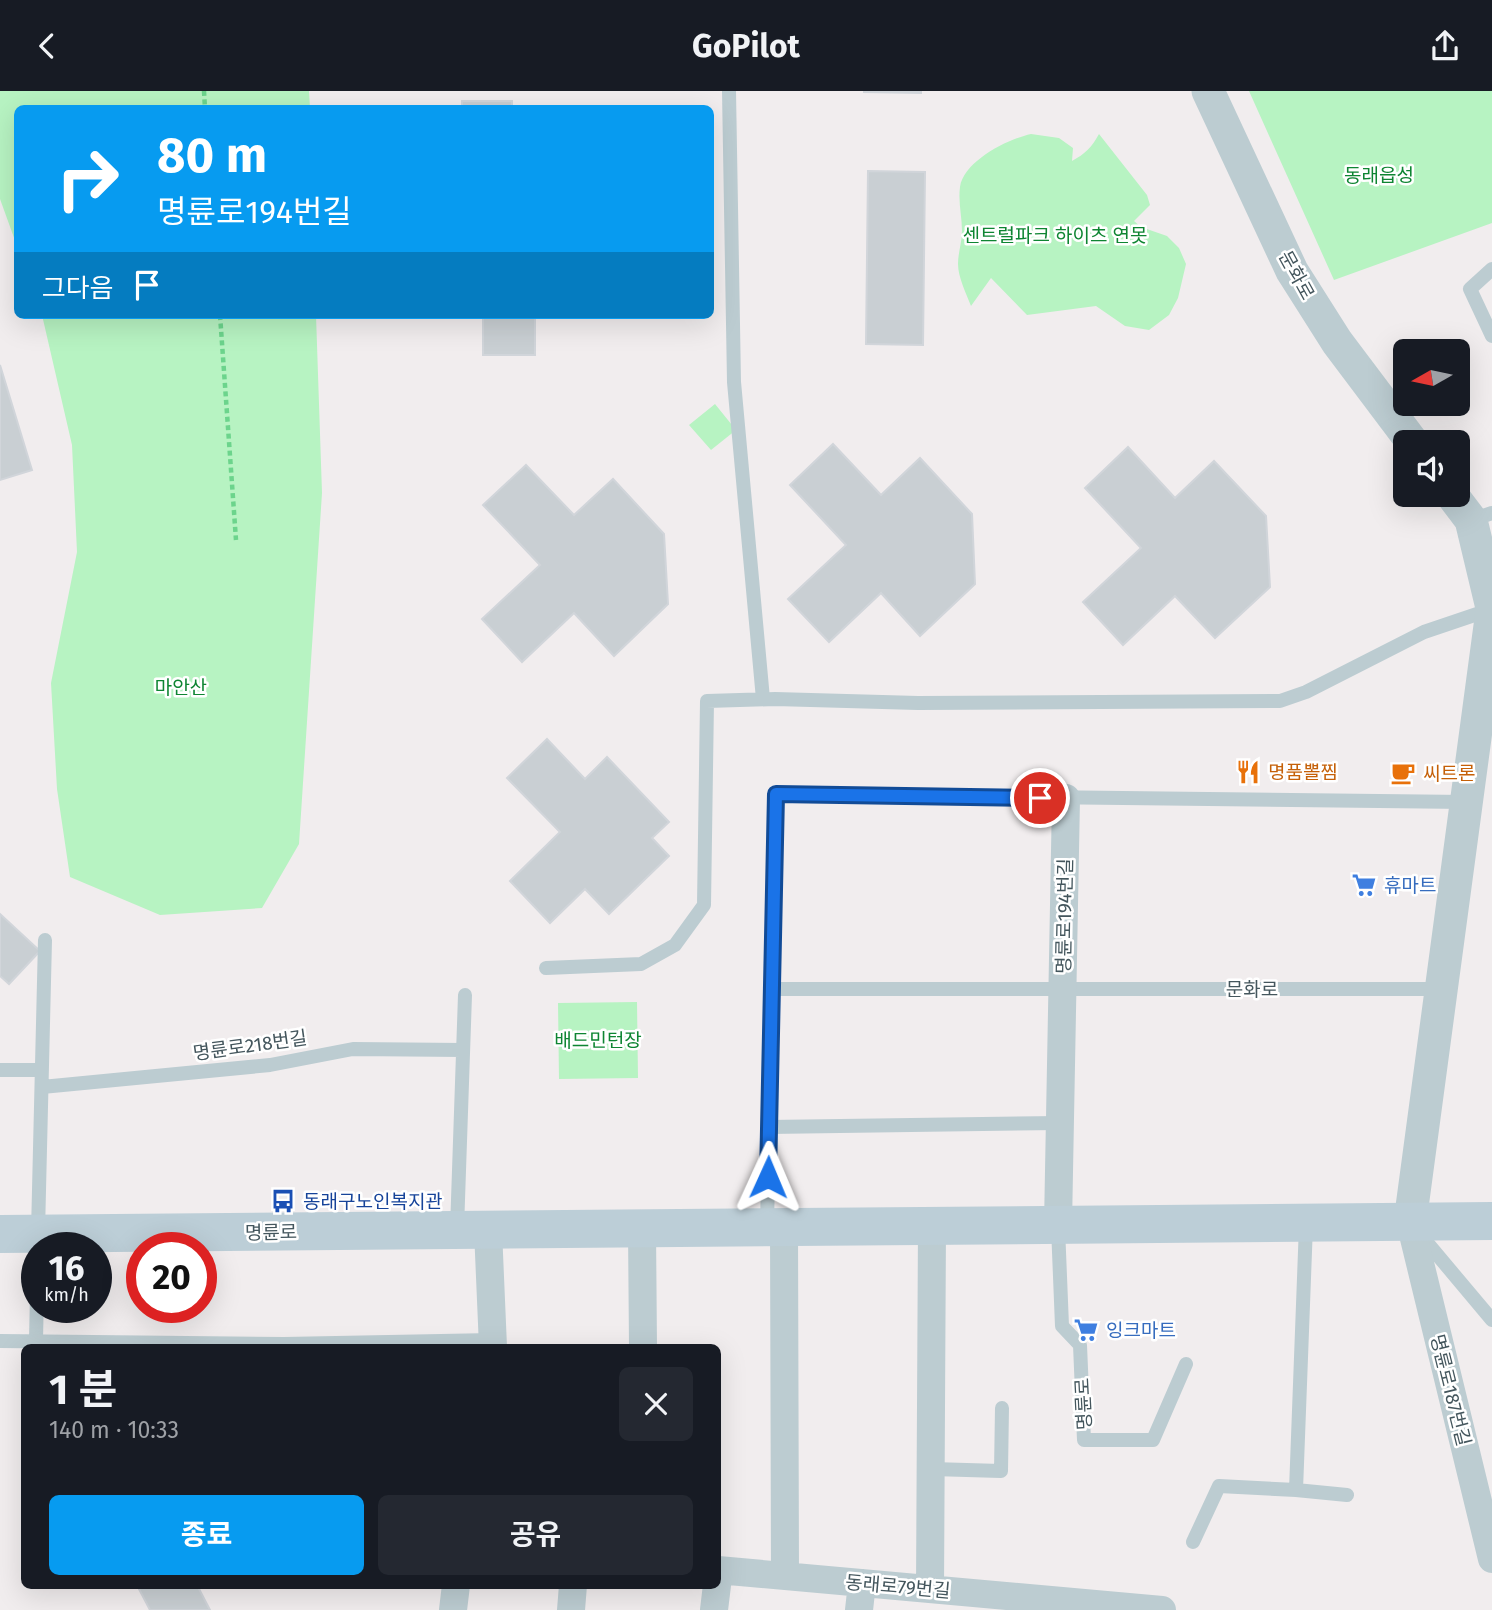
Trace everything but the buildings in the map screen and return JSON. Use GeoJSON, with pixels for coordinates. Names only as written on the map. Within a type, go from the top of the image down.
{"type":"FeatureCollection","features":[{"type":"Feature","properties":{"kind":"main road","name":"명륜로"},"geometry":{"type":"LineString","coordinates":[[112,1239],[473,1230],[1492,1221]]}},
{"type":"Feature","properties":{"kind":"main road","name":"명륜로"},"geometry":{"type":"LineString","coordinates":[[0,1234],[21,1238]]}},
{"type":"Feature","properties":{"kind":"street","name":"문화로"},"geometry":{"type":"LineString","coordinates":[[1208,91],[1292,271],[1338,342],[1403,430]]}},
{"type":"Feature","properties":{"kind":"street"},"geometry":{"type":"LineString","coordinates":[[1410,1222],[1492,609],[1472,509]]}},
{"type":"Feature","properties":{"kind":"street","name":"명륜로194번길"},"geometry":{"type":"LineString","coordinates":[[1058,1225],[1066,799]]}},
{"type":"Feature","properties":{"kind":"street","name":"명륜로187번길"},"geometry":{"type":"LineString","coordinates":[[1410,1222],[1491,1551]]}},
{"type":"Feature","properties":{"kind":"street"},"geometry":{"type":"LineString","coordinates":[[930,1589],[932,1226]]}},
{"type":"Feature","properties":{"kind":"street"},"geometry":{"type":"LineString","coordinates":[[775,1227],[785,1576]]}},
{"type":"Feature","properties":{"kind":"street"},"geometry":{"type":"LineString","coordinates":[[642,1229],[643,1344]]}},
{"type":"Feature","properties":{"kind":"street"},"geometry":{"type":"LineString","coordinates":[[473,1230],[493,1344]]}},
{"type":"Feature","properties":{"kind":"street","name":"동래로79번길"},"geometry":{"type":"LineString","coordinates":[[721,1577],[785,1576],[861,1597],[930,1589],[1162,1610]]}},
{"type":"Feature","properties":{"kind":"street"},"geometry":{"type":"LineString","coordinates":[[453,1610],[456,1589]]}},
{"type":"Feature","properties":{"kind":"street"},"geometry":{"type":"LineString","coordinates":[[571,1610],[573,1589]]}},
{"type":"Feature","properties":{"kind":"street"},"geometry":{"type":"LineString","coordinates":[[714,1610],[717,1589]]}},
{"type":"Feature","properties":{"kind":"lane"},"geometry":{"type":"LineString","coordinates":[[729,91],[734,382],[763,699]]}},
{"type":"Feature","properties":{"kind":"lane"},"geometry":{"type":"LineString","coordinates":[[1492,269],[1470,289],[1492,336]]}},
{"type":"Feature","properties":{"kind":"lane"},"geometry":{"type":"LineString","coordinates":[[546,968],[641,964],[675,945],[704,905],[707,701],[1280,701],[1306,692],[1424,632],[1492,609]]}},
{"type":"Feature","properties":{"kind":"lane"},"geometry":{"type":"LineString","coordinates":[[775,1227],[769,1127],[776,794],[1466,802]]}},
{"type":"Feature","properties":{"kind":"lane"},"geometry":{"type":"LineString","coordinates":[[38,1232],[46,940]]}},
{"type":"Feature","properties":{"kind":"lane","name":"명륜로194번길"},"geometry":{"type":"LineString","coordinates":[[772,989],[1062,988]]}},
{"type":"Feature","properties":{"kind":"lane","name":"문화로"},"geometry":{"type":"LineString","coordinates":[[1062,988],[1441,989]]}},
{"type":"Feature","properties":{"kind":"lane"},"geometry":{"type":"LineString","coordinates":[[465,995],[463,1050],[473,1230]]}},
{"type":"Feature","properties":{"kind":"lane","name":"명륜로218번길"},"geometry":{"type":"LineString","coordinates":[[42,1087],[270,1065],[353,1049],[463,1050]]}},
{"type":"Feature","properties":{"kind":"lane"},"geometry":{"type":"LineString","coordinates":[[0,1070],[42,1070]]}},
{"type":"Feature","properties":{"kind":"lane"},"geometry":{"type":"LineString","coordinates":[[769,1127],[1060,1123]]}},
{"type":"Feature","properties":{"kind":"lane"},"geometry":{"type":"LineString","coordinates":[[1410,1222],[1492,1320]]}},
{"type":"Feature","properties":{"kind":"lane"},"geometry":{"type":"LineString","coordinates":[[1296,1489],[1306,1223]]}},
{"type":"Feature","properties":{"kind":"lane","name":"명륜로"},"geometry":{"type":"LineString","coordinates":[[1058,1225],[1062,1326],[1080,1345],[1084,1440],[1153,1440],[1186,1364]]}},
{"type":"Feature","properties":{"kind":"lane"},"geometry":{"type":"LineString","coordinates":[[36,1323],[36,1340]]}},
{"type":"Feature","properties":{"kind":"lane"},"geometry":{"type":"LineString","coordinates":[[0,1341],[493,1344]]}},
{"type":"Feature","properties":{"kind":"lane"},"geometry":{"type":"LineString","coordinates":[[932,1469],[1001,1471],[1002,1408]]}},
{"type":"Feature","properties":{"kind":"lane"},"geometry":{"type":"LineString","coordinates":[[1193,1542],[1219,1486],[1296,1489],[1347,1495]]}},
{"type":"Feature","properties":{"kind":"path"},"geometry":{"type":"LineString","coordinates":[[220,319],[236,540]]}},
{"type":"Feature","properties":{"kind":"green space"},"geometry":{"type":"Polygon","coordinates":[[[0,91],[309,91],[310,105],[14,105],[14,238],[0,199],[0,91]]]}},
{"type":"Feature","properties":{"kind":"green space","name":"동래읍성"},"geometry":{"type":"Polygon","coordinates":[[[1249,91],[1492,91],[1492,223],[1334,280],[1249,91]]]}},
{"type":"Feature","properties":{"kind":"green space","name":"센트럴파크 하이츠 연못"},"geometry":{"type":"Polygon","coordinates":[[[1031,134],[1059,138],[1073,148],[1072,161],[1088,150],[1099,134],[1147,195],[1150,205],[1134,221],[1141,227],[1167,236],[1179,248],[1186,264],[1178,298],[1169,315],[1149,330],[1125,326],[1096,306],[1027,315],[991,278],[971,306],[958,269],[962,231],[960,187],[963,177],[978,160],[999,146],[1031,134]]]}},
{"type":"Feature","properties":{"kind":"green space","name":"마안산"},"geometry":{"type":"Polygon","coordinates":[[[43,319],[316,319],[322,493],[299,844],[262,908],[160,915],[70,877],[57,789],[51,683],[77,552],[72,445],[43,319]]]}},
{"type":"Feature","properties":{"kind":"green space"},"geometry":{"type":"Polygon","coordinates":[[[715,404],[736,430],[711,450],[689,425],[715,404]]]}},
{"type":"Feature","properties":{"kind":"green space","name":"배드민턴장"},"geometry":{"type":"Polygon","coordinates":[[[637,1002],[638,1078],[559,1079],[558,1003],[637,1002]]]}},
{"type":"Feature","properties":{"kind":"place","name":"명품뽈찜"},"geometry":{"type":"Point","coordinates":[1248,772]}},
{"type":"Feature","properties":{"kind":"place","name":"씨트론"},"geometry":{"type":"Point","coordinates":[1403,773]}},
{"type":"Feature","properties":{"kind":"place","name":"휴마트"},"geometry":{"type":"Point","coordinates":[1364,885]}},
{"type":"Feature","properties":{"kind":"place","name":"동래구노인복지관"},"geometry":{"type":"Point","coordinates":[283,1201]}},
{"type":"Feature","properties":{"kind":"place","name":"잉크마트"},"geometry":{"type":"Point","coordinates":[1086,1330]}},
{"type":"Feature","properties":{"kind":"route"},"geometry":{"type":"LineString","coordinates":[[768,1177],[776,794],[1040,798]]}}]}
